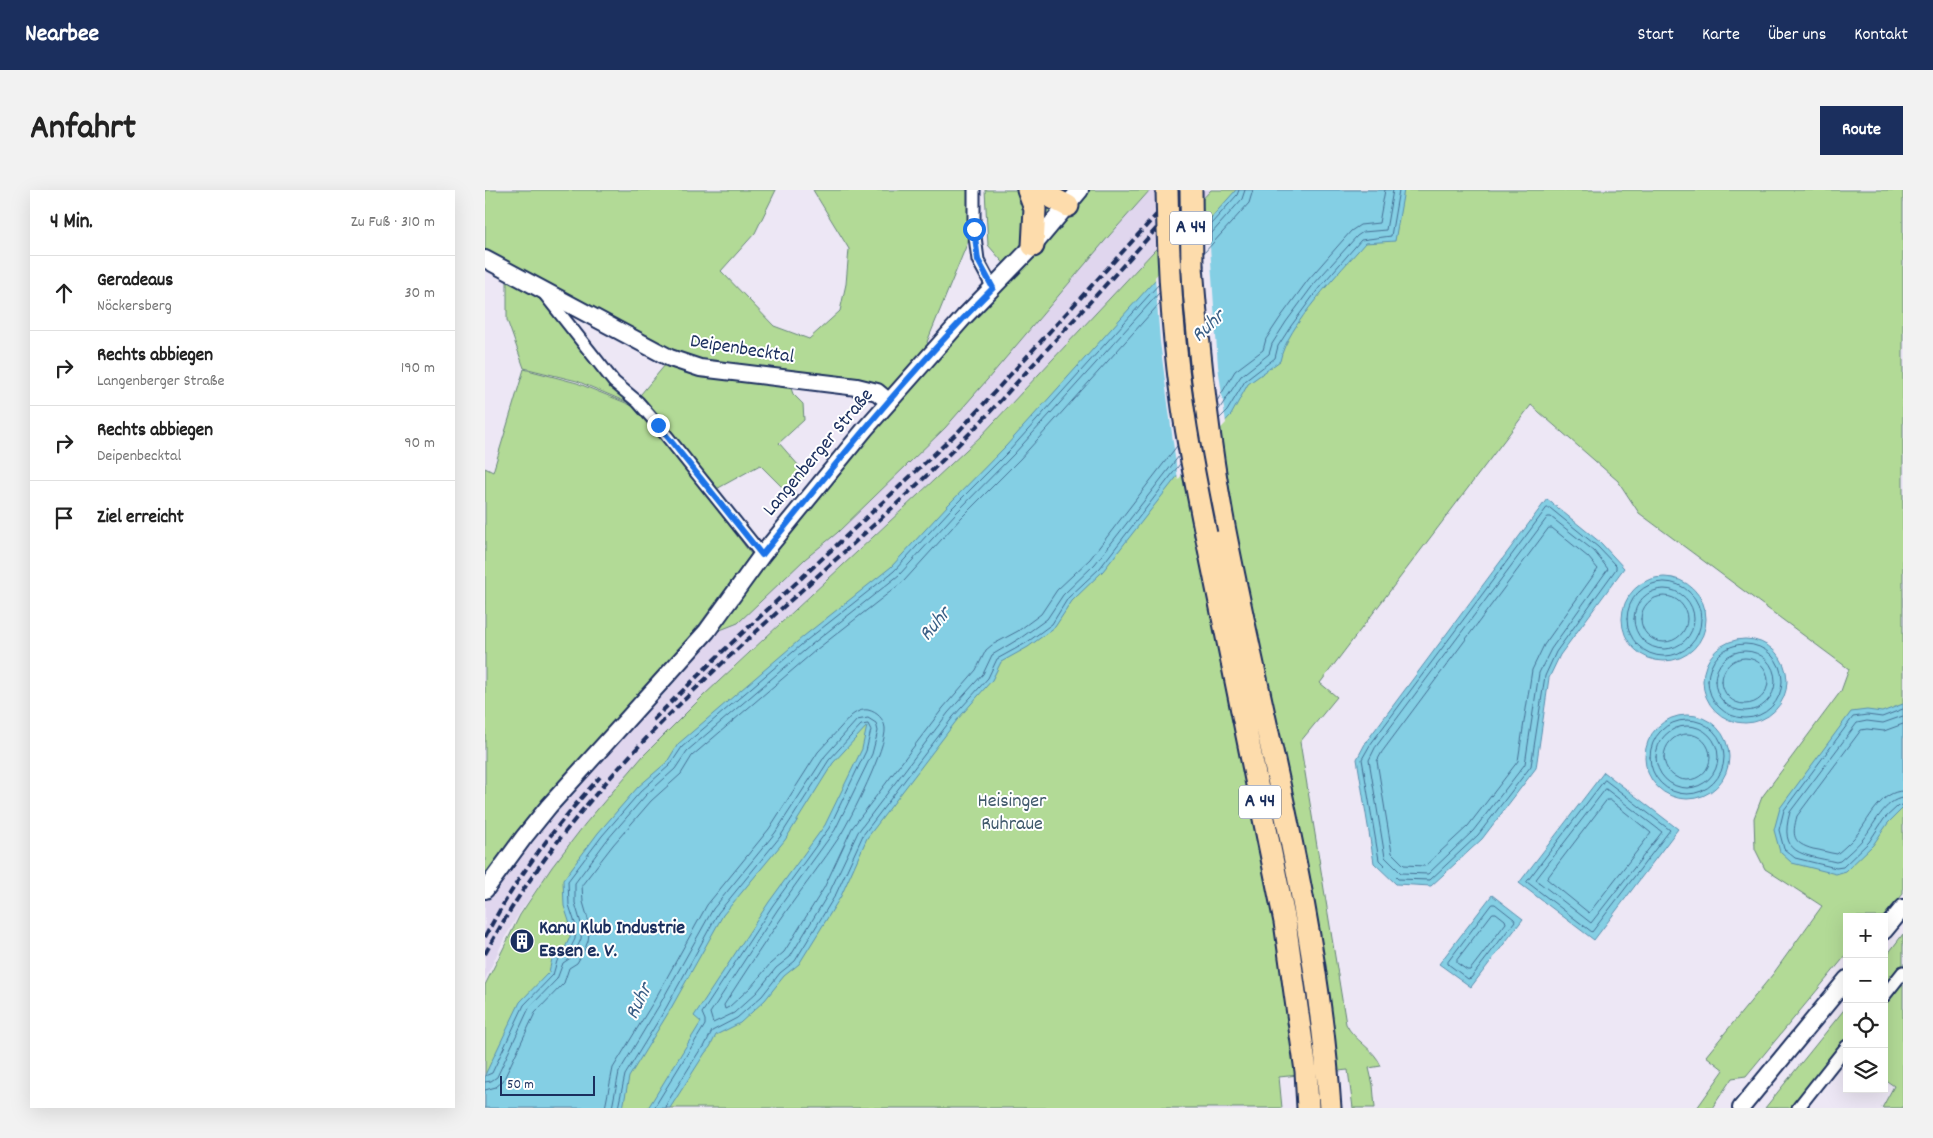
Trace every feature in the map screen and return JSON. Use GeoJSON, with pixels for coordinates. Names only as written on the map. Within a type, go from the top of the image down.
{"type":"FeatureCollection","features":[{"type":"Feature","properties":{"kind":"highway"},"geometry":{"type":"LineString","coordinates":[[1028,190],[1035,209],[1033,246]]}},
{"type":"Feature","properties":{"kind":"highway"},"geometry":{"type":"LineString","coordinates":[[1037,190],[1071,197]]}},
{"type":"Feature","properties":{"kind":"highway","name":"A 44"},"geometry":{"type":"LineString","coordinates":[[1167,190],[1168,241],[1177,368],[1190,454],[1285,922],[1306,1071],[1308,1108]]}},
{"type":"Feature","properties":{"kind":"highway","name":"A 44"},"geometry":{"type":"LineString","coordinates":[[1191,190],[1192,267],[1199,353],[1211,446],[1224,526],[1306,917],[1327,1069],[1330,1108]]}},
{"type":"Feature","properties":{"kind":"highway"},"geometry":{"type":"LineString","coordinates":[[1327,1069],[1341,1108]]}},
{"type":"Feature","properties":{"kind":"main road","name":"Langenberger Straße"},"geometry":{"type":"LineString","coordinates":[[485,890],[523,837],[549,806],[707,631],[762,555],[823,479],[964,317],[1033,246],[1071,197]]}},
{"type":"Feature","properties":{"kind":"main road","name":"Deipenbecktal"},"geometry":{"type":"LineString","coordinates":[[485,259],[670,358],[692,365],[734,373],[857,387],[877,392],[889,402]]}},
{"type":"Feature","properties":{"kind":"main road"},"geometry":{"type":"LineString","coordinates":[[1888,926],[1903,908]]}},
{"type":"Feature","properties":{"kind":"main road"},"geometry":{"type":"LineString","coordinates":[[1741,1108],[1843,984]]}},
{"type":"Feature","properties":{"kind":"street"},"geometry":{"type":"LineString","coordinates":[[974,190],[974,229],[978,260],[993,288]]}},
{"type":"Feature","properties":{"kind":"street","name":"Deipenbecktal"},"geometry":{"type":"LineString","coordinates":[[542,291],[614,382],[637,402],[663,431],[762,555]]}},
{"type":"Feature","properties":{"kind":"street"},"geometry":{"type":"LineString","coordinates":[[1888,991],[1903,972]]}},
{"type":"Feature","properties":{"kind":"street"},"geometry":{"type":"LineString","coordinates":[[1798,1108],[1845,1048]]}},
{"type":"Feature","properties":{"kind":"shaded area"},"geometry":{"type":"Polygon","coordinates":[[[1150,190],[1211,190],[981,436],[735,665],[643,756],[585,824],[520,912],[504,939],[485,980],[485,897],[526,837],[710,634],[837,533],[987,380],[1150,190]]]}},
{"type":"Feature","properties":{"kind":"green space"},"geometry":{"type":"Polygon","coordinates":[[[485,190],[776,190],[755,233],[721,271],[774,326],[809,339],[840,311],[846,284],[849,249],[813,190],[968,190],[967,244],[927,342],[933,354],[889,401],[699,367],[485,258],[485,190]]]}},
{"type":"Feature","properties":{"kind":"green space"},"geometry":{"type":"Polygon","coordinates":[[[985,190],[1150,190],[945,428],[837,533],[805,559],[738,623],[710,634],[768,556],[903,393],[1015,276],[988,245],[985,190]]]}},
{"type":"Feature","properties":{"kind":"green space","name":"Heisinger Ruhraue"},"geometry":{"type":"Polygon","coordinates":[[[1211,190],[1903,190],[1903,894],[1887,913],[1843,913],[1843,959],[1746,1076],[1732,1078],[1712,1108],[1697,1108],[1724,1070],[1706,1056],[1773,974],[1822,906],[1765,869],[1755,849],[1754,818],[1762,797],[1841,691],[1849,669],[1639,513],[1618,481],[1531,405],[1320,683],[1337,697],[1300,742],[1346,1024],[1354,1035],[1374,1054],[1381,1066],[1369,1068],[1375,1108],[1353,1108],[1348,1070],[1279,1077],[1282,1108],[485,1108],[485,985],[520,915],[552,867],[585,824],[643,756],[703,696],[981,436],[1211,190]]]}},
{"type":"Feature","properties":{"kind":"green space"},"geometry":{"type":"Polygon","coordinates":[[[507,272],[549,295],[567,325],[645,410],[577,381],[524,368],[507,320],[507,272]]]}},
{"type":"Feature","properties":{"kind":"green space"},"geometry":{"type":"Polygon","coordinates":[[[670,359],[788,380],[793,394],[803,404],[804,420],[779,443],[806,474],[787,492],[760,465],[713,491],[636,400],[670,359]]]}},
{"type":"Feature","properties":{"kind":"green space"},"geometry":{"type":"Polygon","coordinates":[[[524,369],[577,383],[648,412],[706,495],[751,554],[699,625],[573,775],[485,886],[485,468],[493,472],[524,369]]]}},
{"type":"Feature","properties":{"kind":"green space"},"geometry":{"type":"Polygon","coordinates":[[[1903,934],[1903,1108],[1882,1108],[1894,1086],[1888,1082],[1888,954],[1903,934]]]}},
{"type":"Feature","properties":{"kind":"green space"},"geometry":{"type":"Polygon","coordinates":[[[1843,1011],[1843,1054],[1795,1108],[1765,1108],[1843,1011]]]}},
{"type":"Feature","properties":{"kind":"water","name":"Ruhr"},"geometry":{"type":"Polygon","coordinates":[[[1236,190],[1404,190],[1395,241],[1365,243],[1303,315],[1285,347],[1280,361],[1248,384],[1231,415],[1197,451],[1103,571],[1072,601],[1055,627],[1028,647],[1001,662],[992,680],[957,720],[867,838],[841,896],[799,964],[784,976],[765,1000],[740,1023],[716,1035],[670,1108],[648,1108],[701,1022],[694,1016],[769,902],[825,825],[862,749],[867,726],[833,763],[785,840],[723,915],[670,1010],[629,1077],[623,1108],[485,1108],[485,1075],[520,1002],[549,972],[552,959],[559,950],[564,950],[570,937],[571,927],[564,906],[563,880],[598,833],[638,787],[667,762],[678,744],[804,636],[891,567],[1006,446],[1236,190]]]}},
{"type":"Feature","properties":{"kind":"water"},"geometry":{"type":"Polygon","coordinates":[[[1547,499],[1601,543],[1624,568],[1560,655],[1549,678],[1536,768],[1482,839],[1431,886],[1396,884],[1374,863],[1357,759],[1366,742],[1547,499]]]}},
{"type":"Feature","properties":{"kind":"water"},"geometry":{"type":"Polygon","coordinates":[[[1664,577],[1687,584],[1699,596],[1706,619],[1699,642],[1687,654],[1664,661],[1641,654],[1629,642],[1622,619],[1629,596],[1641,584],[1664,577]]]}},
{"type":"Feature","properties":{"kind":"water"},"geometry":{"type":"Polygon","coordinates":[[[1745,639],[1768,646],[1780,658],[1787,681],[1780,704],[1768,716],[1745,723],[1722,716],[1710,704],[1703,681],[1710,658],[1722,646],[1745,639]]]}},
{"type":"Feature","properties":{"kind":"water"},"geometry":{"type":"Polygon","coordinates":[[[1903,704],[1903,808],[1888,823],[1873,845],[1846,871],[1836,874],[1792,863],[1780,852],[1774,830],[1780,808],[1851,712],[1867,710],[1882,712],[1903,704]]]}},
{"type":"Feature","properties":{"kind":"water"},"geometry":{"type":"Polygon","coordinates":[[[1687,715],[1703,718],[1717,727],[1726,741],[1729,757],[1726,773],[1717,787],[1703,796],[1687,799],[1671,796],[1657,787],[1648,773],[1645,757],[1648,741],[1657,727],[1671,718],[1687,715]]]}},
{"type":"Feature","properties":{"kind":"water"},"geometry":{"type":"Polygon","coordinates":[[[1604,772],[1678,829],[1594,940],[1519,883],[1604,772]]]}},
{"type":"Feature","properties":{"kind":"water"},"geometry":{"type":"Polygon","coordinates":[[[1492,895],[1523,919],[1471,987],[1439,964],[1492,895]]]}},
{"type":"Feature","properties":{"kind":"pier"},"geometry":{"type":"Polygon","coordinates":[[[1208,216],[1218,366],[1226,423],[1199,452],[1178,480],[1160,342],[1155,277],[1208,216]]]}},
{"type":"Feature","properties":{"kind":"railway"},"geometry":{"type":"LineString","coordinates":[[653,720],[722,652],[958,432],[1179,190]]}},
{"type":"Feature","properties":{"kind":"railway"},"geometry":{"type":"LineString","coordinates":[[485,954],[531,878],[584,808],[643,742],[705,679],[965,438],[1191,190]]}},
{"type":"Feature","properties":{"kind":"railway"},"geometry":{"type":"LineString","coordinates":[[485,937],[509,894],[537,853],[600,777]]}},
{"type":"Feature","properties":{"kind":"place","name":"Kanu Klub Industrie Essen e. V."},"geometry":{"type":"Point","coordinates":[522,941]}},
{"type":"Feature","properties":{"kind":"route"},"geometry":{"type":"LineString","coordinates":[[658,425],[762,555],[865,429],[964,317],[993,288],[978,260],[974,229]]}}]}
